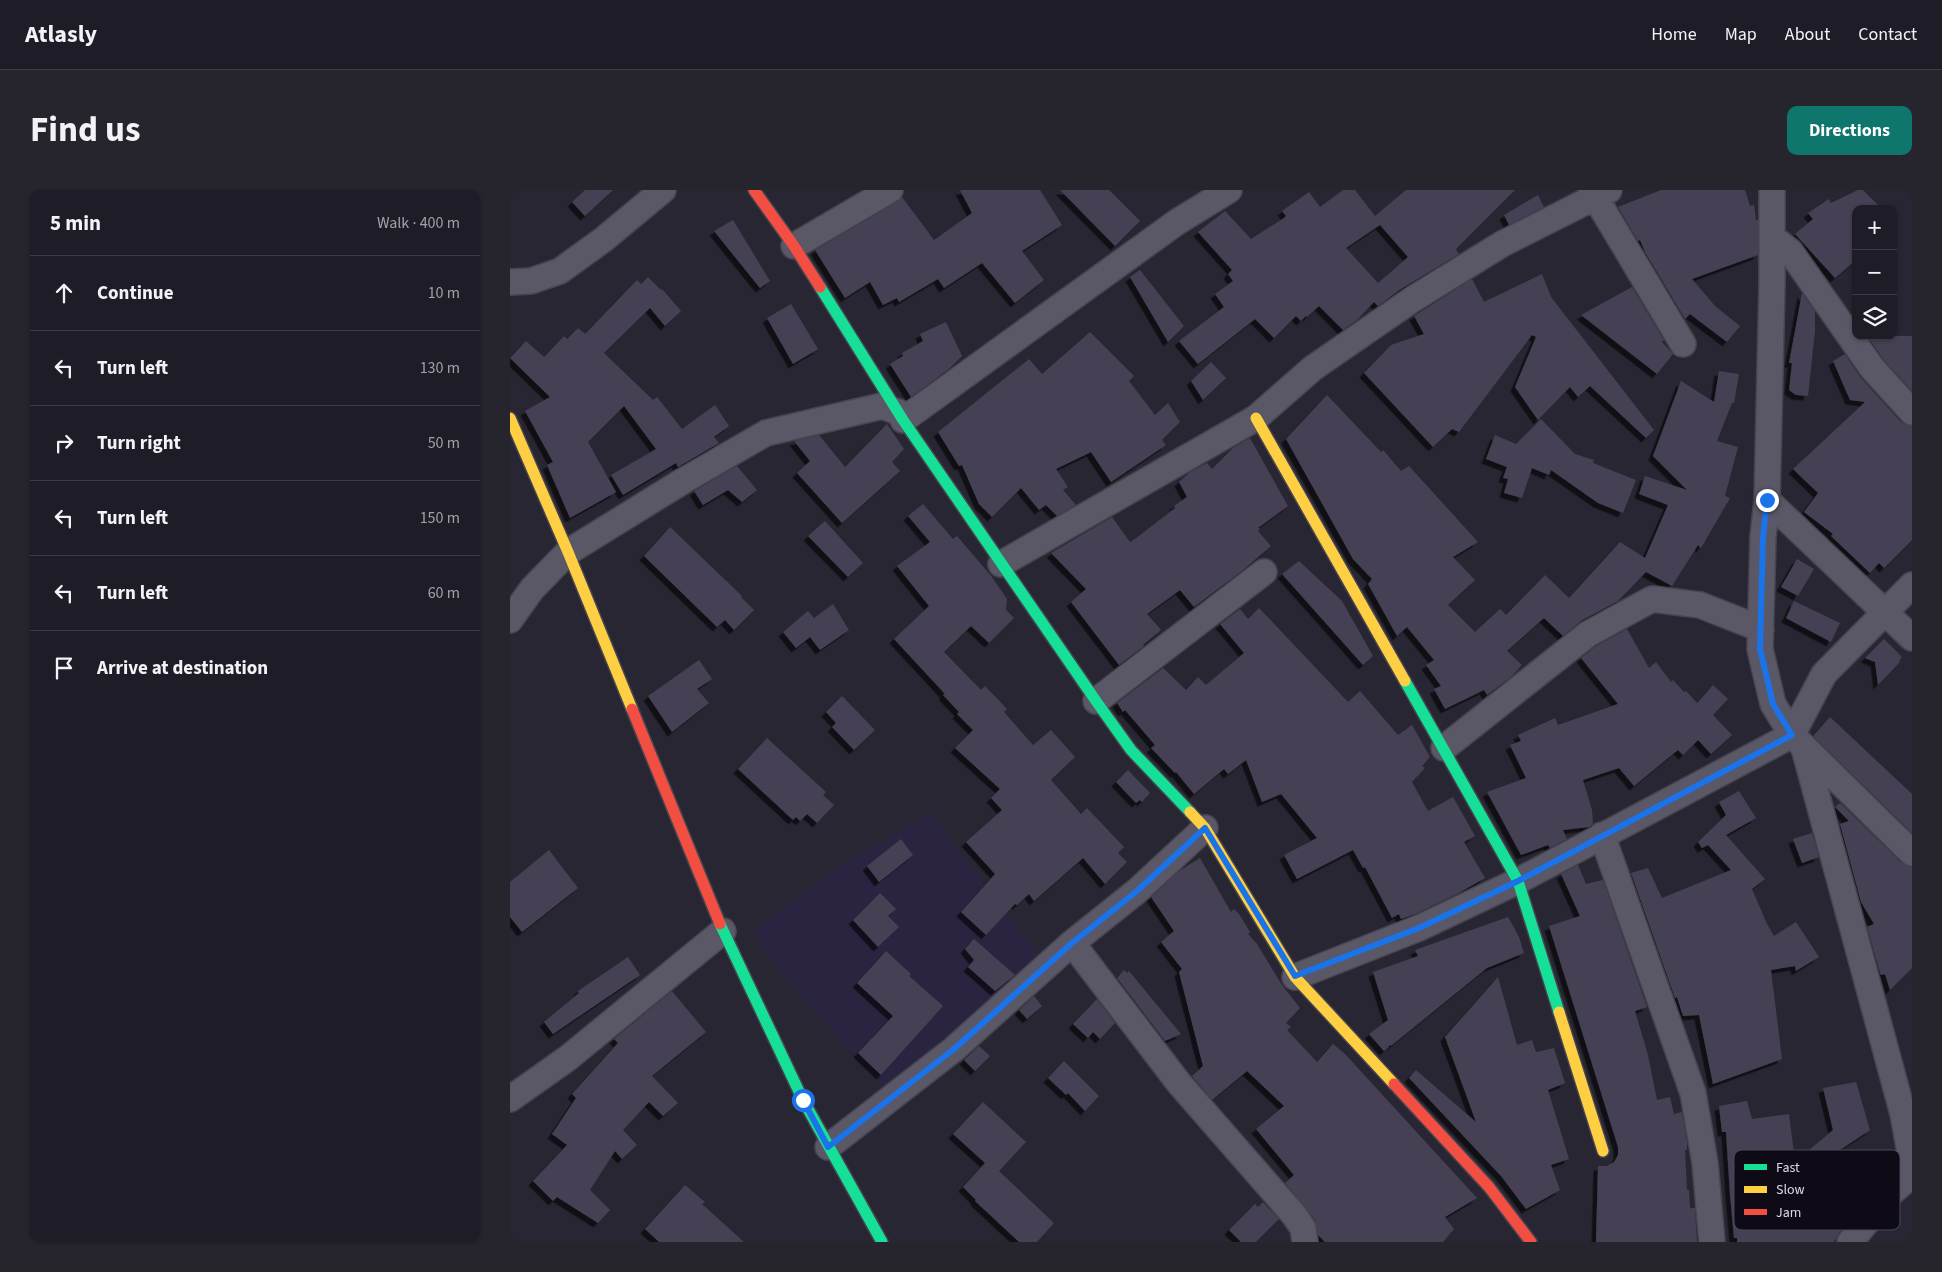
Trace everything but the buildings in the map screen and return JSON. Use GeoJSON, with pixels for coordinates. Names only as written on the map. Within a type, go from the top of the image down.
{"type":"FeatureCollection","features":[{"type":"Feature","properties":{"kind":"street"},"geometry":{"type":"LineString","coordinates":[[510,282],[531,281],[560,271],[604,239],[664,190]]}},
{"type":"Feature","properties":{"kind":"street"},"geometry":{"type":"LineString","coordinates":[[754,190],[794,246],[900,416],[1096,701],[1131,750],[1205,828],[1295,976],[1489,1187],[1531,1242]]}},
{"type":"Feature","properties":{"kind":"street"},"geometry":{"type":"LineString","coordinates":[[794,246],[890,190]]}},
{"type":"Feature","properties":{"kind":"street"},"geometry":{"type":"LineString","coordinates":[[900,416],[1177,222],[1229,190]]}},
{"type":"Feature","properties":{"kind":"street"},"geometry":{"type":"LineString","coordinates":[[1772,190],[1767,500],[1763,537],[1760,649],[1773,704],[1798,741],[1912,853]]}},
{"type":"Feature","properties":{"kind":"street"},"geometry":{"type":"LineString","coordinates":[[1001,564],[1256,418],[1313,368],[1413,299],[1502,244],[1598,192],[1683,344]]}},
{"type":"Feature","properties":{"kind":"street"},"geometry":{"type":"LineString","coordinates":[[1772,236],[1790,251],[1872,368],[1912,412]]}},
{"type":"Feature","properties":{"kind":"street"},"geometry":{"type":"LineString","coordinates":[[510,620],[532,588],[568,552],[683,481],[766,433],[882,406],[900,416]]}},
{"type":"Feature","properties":{"kind":"street"},"geometry":{"type":"LineString","coordinates":[[510,418],[568,552],[723,930],[803,1100],[875,1238]]}},
{"type":"Feature","properties":{"kind":"street"},"geometry":{"type":"LineString","coordinates":[[1256,418],[1518,881],[1603,1151]]}},
{"type":"Feature","properties":{"kind":"street"},"geometry":{"type":"LineString","coordinates":[[1767,500],[1912,638]]}},
{"type":"Feature","properties":{"kind":"street"},"geometry":{"type":"LineString","coordinates":[[1096,701],[1264,572]]}},
{"type":"Feature","properties":{"kind":"street"},"geometry":{"type":"LineString","coordinates":[[1912,586],[1824,674],[1798,741],[1903,1114],[1912,1164]]}},
{"type":"Feature","properties":{"kind":"street"},"geometry":{"type":"LineString","coordinates":[[1444,748],[1588,634],[1652,600],[1700,606],[1761,629]]}},
{"type":"Feature","properties":{"kind":"street"},"geometry":{"type":"LineString","coordinates":[[1295,976],[1419,928],[1518,881],[1602,835],[1798,741]]}},
{"type":"Feature","properties":{"kind":"street"},"geometry":{"type":"LineString","coordinates":[[828,1147],[954,1049],[1072,943],[1137,891],[1205,828]]}},
{"type":"Feature","properties":{"kind":"street"},"geometry":{"type":"LineString","coordinates":[[1602,835],[1693,1093],[1705,1163],[1712,1242]]}},
{"type":"Feature","properties":{"kind":"street"},"geometry":{"type":"LineString","coordinates":[[510,1099],[568,1058],[723,930]]}},
{"type":"Feature","properties":{"kind":"street"},"geometry":{"type":"LineString","coordinates":[[1072,943],[1178,1082],[1294,1215],[1303,1228],[1305,1242]]}},
{"type":"Feature","properties":{"kind":"street"},"geometry":{"type":"LineString","coordinates":[[1900,1185],[1912,1175]]}},
{"type":"Feature","properties":{"kind":"street"},"geometry":{"type":"LineString","coordinates":[[1850,1242],[1860,1230]]}},
{"type":"Feature","properties":{"kind":"shaded area"},"geometry":{"type":"Polygon","coordinates":[[[930,813],[1043,961],[890,1094],[779,971],[753,931],[839,867],[930,813]]]}},
{"type":"Feature","properties":{"kind":"traffic: fast"},"geometry":{"type":"LineString","coordinates":[[820,287],[903,420],[1096,701],[1131,750],[1190,812]]}},
{"type":"Feature","properties":{"kind":"traffic: fast"},"geometry":{"type":"LineString","coordinates":[[1405,681],[1518,881],[1559,1012]]}},
{"type":"Feature","properties":{"kind":"traffic: fast"},"geometry":{"type":"LineString","coordinates":[[720,924],[803,1100],[882,1242]]}},
{"type":"Feature","properties":{"kind":"traffic: slow"},"geometry":{"type":"LineString","coordinates":[[510,418],[568,552],[632,709]]}},
{"type":"Feature","properties":{"kind":"traffic: slow"},"geometry":{"type":"LineString","coordinates":[[1256,418],[1405,681]]}},
{"type":"Feature","properties":{"kind":"traffic: slow"},"geometry":{"type":"LineString","coordinates":[[1190,812],[1205,828],[1295,977],[1394,1084]]}},
{"type":"Feature","properties":{"kind":"traffic: slow"},"geometry":{"type":"LineString","coordinates":[[1559,1012],[1603,1151]]}},
{"type":"Feature","properties":{"kind":"traffic: jam"},"geometry":{"type":"LineString","coordinates":[[754,190],[794,246],[820,287]]}},
{"type":"Feature","properties":{"kind":"traffic: jam"},"geometry":{"type":"LineString","coordinates":[[632,709],[720,924]]}},
{"type":"Feature","properties":{"kind":"traffic: jam"},"geometry":{"type":"LineString","coordinates":[[1394,1084],[1489,1187],[1531,1242]]}},
{"type":"Feature","properties":{"kind":"route"},"geometry":{"type":"LineString","coordinates":[[803,1100],[828,1147],[954,1049],[1072,943],[1137,891],[1205,828],[1295,976],[1419,928],[1518,881],[1792,735],[1773,704],[1760,649],[1763,537],[1767,500]]}}]}
